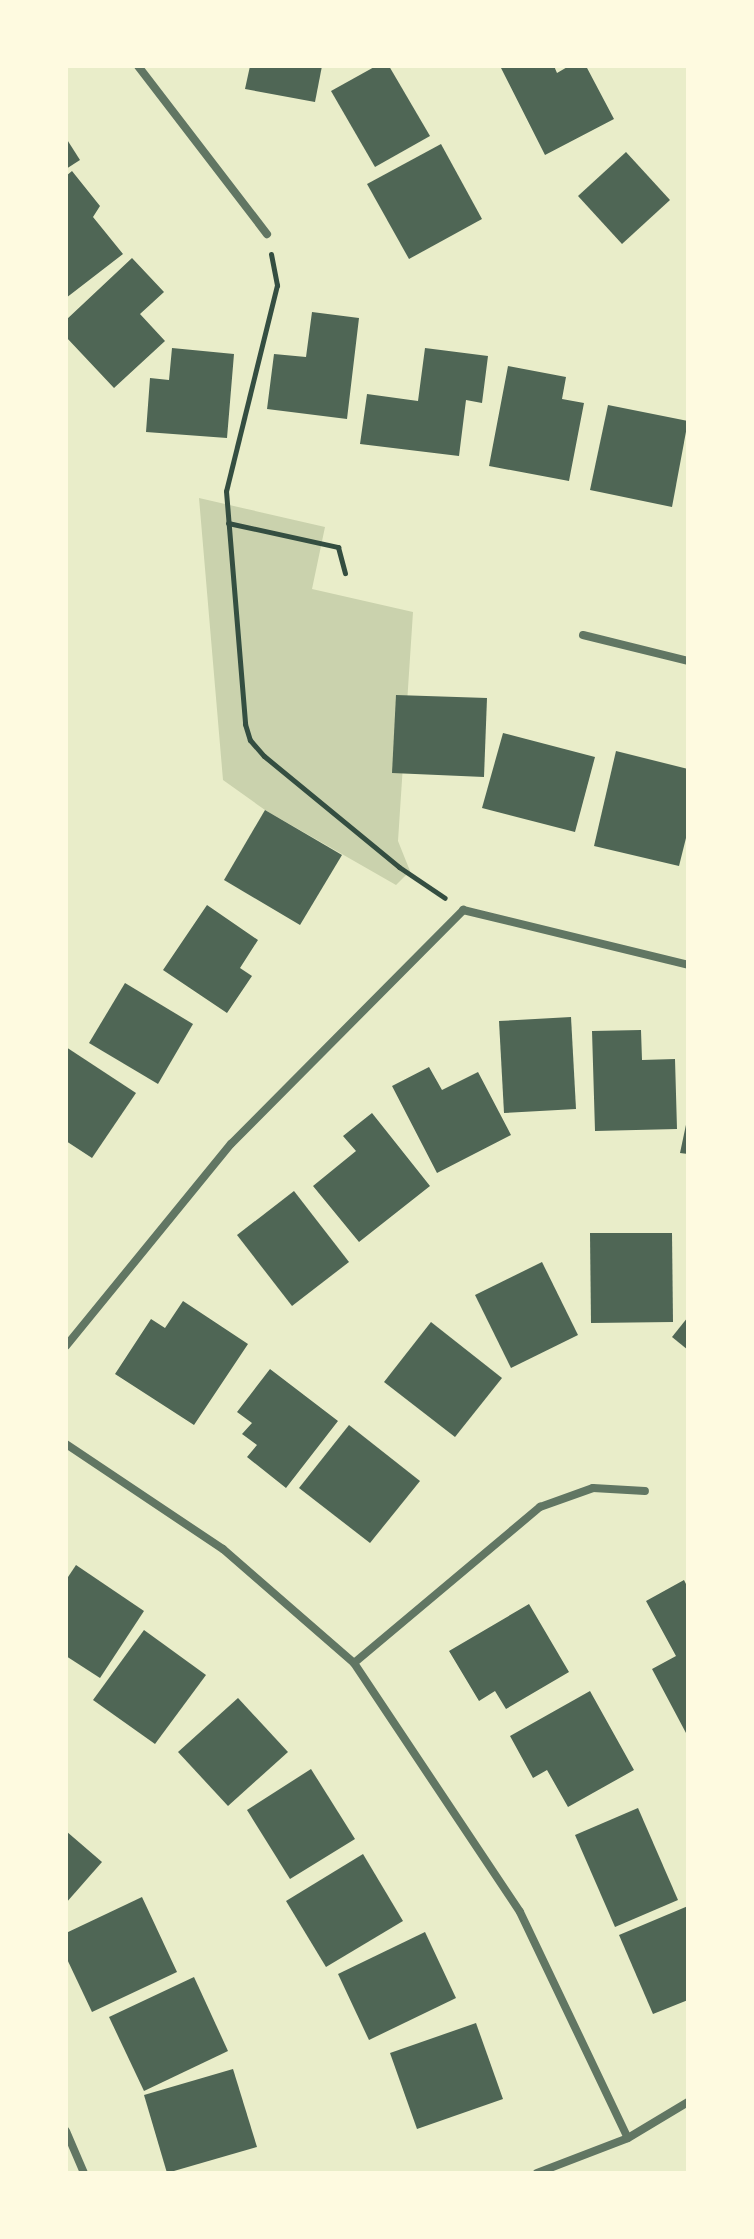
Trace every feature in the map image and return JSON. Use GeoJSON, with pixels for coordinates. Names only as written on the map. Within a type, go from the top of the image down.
{"type":"FeatureCollection","features":[{"type":"Feature","properties":{"kind":"street"},"geometry":{"type":"LineString","coordinates":[[138,66],[267,234]]}},
{"type":"Feature","properties":{"kind":"street"},"geometry":{"type":"LineString","coordinates":[[583,635],[688,661]]}},
{"type":"Feature","properties":{"kind":"street"},"geometry":{"type":"LineString","coordinates":[[66,1346],[231,1144],[463,910],[688,965]]}},
{"type":"Feature","properties":{"kind":"street"},"geometry":{"type":"LineString","coordinates":[[66,1444],[223,1549],[354,1663],[520,1912],[628,2138]]}},
{"type":"Feature","properties":{"kind":"street"},"geometry":{"type":"LineString","coordinates":[[354,1663],[540,1507],[593,1488],[645,1491]]}},
{"type":"Feature","properties":{"kind":"street"},"geometry":{"type":"LineString","coordinates":[[537,2173],[628,2138],[688,2102]]}},
{"type":"Feature","properties":{"kind":"street"},"geometry":{"type":"LineString","coordinates":[[66,2131],[84,2173]]}},
{"type":"Feature","properties":{"kind":"path"},"geometry":{"type":"LineString","coordinates":[[267,234],[277,285],[226,491],[242,708],[250,740],[264,756],[399,867],[463,910]]}},
{"type":"Feature","properties":{"kind":"path"},"geometry":{"type":"LineString","coordinates":[[228,523],[338,547],[345,573]]}},
{"type":"Feature","properties":{"kind":"green space"},"geometry":{"type":"Polygon","coordinates":[[[199,498],[325,527],[312,589],[413,612],[398,841],[410,871],[396,885],[265,810],[223,780],[199,498]]]}},
{"type":"Feature","properties":{"kind":"building"},"geometry":{"type":"Polygon","coordinates":[[[250,66],[322,66],[315,102],[245,89],[250,66]]]}},
{"type":"Feature","properties":{"kind":"building"},"geometry":{"type":"Polygon","coordinates":[[[376,66],[389,66],[430,136],[375,167],[331,91],[376,66]]]}},
{"type":"Feature","properties":{"kind":"building"},"geometry":{"type":"Polygon","coordinates":[[[500,66],[554,66],[557,73],[569,66],[586,66],[614,119],[545,155],[500,66]]]}},
{"type":"Feature","properties":{"kind":"building"},"geometry":{"type":"Polygon","coordinates":[[[66,138],[80,160],[66,169],[66,138]]]}},
{"type":"Feature","properties":{"kind":"building"},"geometry":{"type":"Polygon","coordinates":[[[441,144],[482,219],[409,259],[367,184],[441,144]]]}},
{"type":"Feature","properties":{"kind":"building"},"geometry":{"type":"Polygon","coordinates":[[[626,152],[670,200],[622,244],[578,196],[626,152]]]}},
{"type":"Feature","properties":{"kind":"building"},"geometry":{"type":"Polygon","coordinates":[[[72,171],[100,206],[93,217],[123,254],[66,298],[66,176],[72,171]]]}},
{"type":"Feature","properties":{"kind":"building"},"geometry":{"type":"Polygon","coordinates":[[[132,258],[164,292],[140,314],[165,341],[114,388],[66,337],[66,320],[132,258]]]}},
{"type":"Feature","properties":{"kind":"building"},"geometry":{"type":"Polygon","coordinates":[[[312,312],[359,318],[347,419],[267,409],[274,354],[306,357],[312,312]]]}},
{"type":"Feature","properties":{"kind":"building"},"geometry":{"type":"Polygon","coordinates":[[[172,348],[234,354],[227,438],[146,432],[150,378],[169,380],[172,348]]]}},
{"type":"Feature","properties":{"kind":"building"},"geometry":{"type":"Polygon","coordinates":[[[425,348],[488,356],[482,403],[466,400],[459,456],[360,444],[367,394],[418,401],[425,348]]]}},
{"type":"Feature","properties":{"kind":"building"},"geometry":{"type":"Polygon","coordinates":[[[508,366],[566,377],[562,399],[584,403],[569,481],[489,466],[508,366]]]}},
{"type":"Feature","properties":{"kind":"building"},"geometry":{"type":"Polygon","coordinates":[[[608,405],[688,421],[672,507],[590,490],[608,405]]]}},
{"type":"Feature","properties":{"kind":"building"},"geometry":{"type":"Polygon","coordinates":[[[396,695],[487,698],[484,777],[392,773],[396,695]]]}},
{"type":"Feature","properties":{"kind":"building"},"geometry":{"type":"Polygon","coordinates":[[[503,733],[595,757],[575,832],[482,808],[503,733]]]}},
{"type":"Feature","properties":{"kind":"building"},"geometry":{"type":"Polygon","coordinates":[[[616,751],[688,769],[688,830],[679,866],[594,846],[616,751]]]}},
{"type":"Feature","properties":{"kind":"building"},"geometry":{"type":"Polygon","coordinates":[[[265,810],[342,855],[300,925],[224,880],[265,810]]]}},
{"type":"Feature","properties":{"kind":"building"},"geometry":{"type":"Polygon","coordinates":[[[207,905],[258,940],[240,968],[252,976],[227,1013],[163,970],[207,905]]]}},
{"type":"Feature","properties":{"kind":"building"},"geometry":{"type":"Polygon","coordinates":[[[125,983],[193,1024],[158,1084],[89,1043],[125,983]]]}},
{"type":"Feature","properties":{"kind":"building"},"geometry":{"type":"Polygon","coordinates":[[[571,1017],[576,1109],[504,1113],[499,1021],[571,1017]]]}},
{"type":"Feature","properties":{"kind":"building"},"geometry":{"type":"Polygon","coordinates":[[[641,1030],[642,1060],[675,1059],[677,1129],[595,1131],[592,1031],[641,1030]]]}},
{"type":"Feature","properties":{"kind":"building"},"geometry":{"type":"Polygon","coordinates":[[[66,1047],[136,1093],[92,1158],[66,1141],[66,1047]]]}},
{"type":"Feature","properties":{"kind":"building"},"geometry":{"type":"Polygon","coordinates":[[[429,1067],[442,1090],[478,1072],[511,1135],[437,1173],[392,1086],[429,1067]]]}},
{"type":"Feature","properties":{"kind":"building"},"geometry":{"type":"Polygon","coordinates":[[[372,1113],[430,1186],[359,1242],[313,1186],[356,1151],[343,1136],[372,1113]]]}},
{"type":"Feature","properties":{"kind":"building"},"geometry":{"type":"Polygon","coordinates":[[[688,1120],[688,1154],[680,1153],[688,1120]]]}},
{"type":"Feature","properties":{"kind":"building"},"geometry":{"type":"Polygon","coordinates":[[[294,1191],[349,1262],[292,1306],[237,1235],[294,1191]]]}},
{"type":"Feature","properties":{"kind":"building"},"geometry":{"type":"Polygon","coordinates":[[[590,1233],[672,1233],[673,1322],[591,1323],[590,1233]]]}},
{"type":"Feature","properties":{"kind":"building"},"geometry":{"type":"Polygon","coordinates":[[[542,1262],[578,1335],[511,1368],[475,1295],[542,1262]]]}},
{"type":"Feature","properties":{"kind":"building"},"geometry":{"type":"Polygon","coordinates":[[[183,1301],[248,1344],[194,1425],[115,1374],[151,1319],[165,1328],[183,1301]]]}},
{"type":"Feature","properties":{"kind":"building"},"geometry":{"type":"Polygon","coordinates":[[[688,1317],[688,1350],[672,1337],[688,1317]]]}},
{"type":"Feature","properties":{"kind":"building"},"geometry":{"type":"Polygon","coordinates":[[[431,1322],[502,1378],[455,1437],[384,1382],[431,1322]]]}},
{"type":"Feature","properties":{"kind":"building"},"geometry":{"type":"Polygon","coordinates":[[[270,1369],[338,1421],[286,1488],[247,1457],[257,1445],[242,1434],[252,1423],[237,1412],[270,1369]]]}},
{"type":"Feature","properties":{"kind":"building"},"geometry":{"type":"Polygon","coordinates":[[[349,1425],[420,1481],[370,1543],[299,1488],[349,1425]]]}},
{"type":"Feature","properties":{"kind":"building"},"geometry":{"type":"Polygon","coordinates":[[[76,1565],[144,1611],[100,1678],[66,1656],[66,1580],[76,1565]]]}},
{"type":"Feature","properties":{"kind":"building"},"geometry":{"type":"Polygon","coordinates":[[[684,1580],[688,1588],[686,1733],[652,1669],[676,1656],[646,1601],[684,1580]]]}},
{"type":"Feature","properties":{"kind":"building"},"geometry":{"type":"Polygon","coordinates":[[[529,1604],[569,1672],[506,1709],[495,1691],[479,1701],[449,1651],[529,1604]]]}},
{"type":"Feature","properties":{"kind":"building"},"geometry":{"type":"Polygon","coordinates":[[[144,1630],[206,1675],[155,1744],[93,1700],[144,1630]]]}},
{"type":"Feature","properties":{"kind":"building"},"geometry":{"type":"Polygon","coordinates":[[[590,1691],[634,1770],[568,1807],[547,1770],[533,1778],[510,1736],[590,1691]]]}},
{"type":"Feature","properties":{"kind":"building"},"geometry":{"type":"Polygon","coordinates":[[[238,1698],[288,1752],[228,1806],[178,1752],[238,1698]]]}},
{"type":"Feature","properties":{"kind":"building"},"geometry":{"type":"Polygon","coordinates":[[[311,1769],[355,1839],[290,1879],[247,1810],[311,1769]]]}},
{"type":"Feature","properties":{"kind":"building"},"geometry":{"type":"Polygon","coordinates":[[[638,1808],[678,1900],[615,1927],[575,1835],[638,1808]]]}},
{"type":"Feature","properties":{"kind":"building"},"geometry":{"type":"Polygon","coordinates":[[[66,1831],[102,1862],[66,1903],[66,1831]]]}},
{"type":"Feature","properties":{"kind":"building"},"geometry":{"type":"Polygon","coordinates":[[[363,1854],[403,1921],[326,1967],[286,1901],[363,1854]]]}},
{"type":"Feature","properties":{"kind":"building"},"geometry":{"type":"Polygon","coordinates":[[[142,1897],[177,1972],[92,2012],[66,1957],[66,1933],[142,1897]]]}},
{"type":"Feature","properties":{"kind":"building"},"geometry":{"type":"Polygon","coordinates":[[[688,1906],[688,2000],[653,2014],[619,1935],[688,1906]]]}},
{"type":"Feature","properties":{"kind":"building"},"geometry":{"type":"Polygon","coordinates":[[[425,1932],[456,1998],[369,2040],[338,1974],[425,1932]]]}},
{"type":"Feature","properties":{"kind":"building"},"geometry":{"type":"Polygon","coordinates":[[[194,1977],[228,2051],[144,2091],[109,2017],[194,1977]]]}},
{"type":"Feature","properties":{"kind":"building"},"geometry":{"type":"Polygon","coordinates":[[[476,2023],[503,2099],[417,2129],[390,2053],[476,2023]]]}},
{"type":"Feature","properties":{"kind":"building"},"geometry":{"type":"Polygon","coordinates":[[[233,2069],[257,2147],[167,2173],[144,2095],[233,2069]]]}}]}
